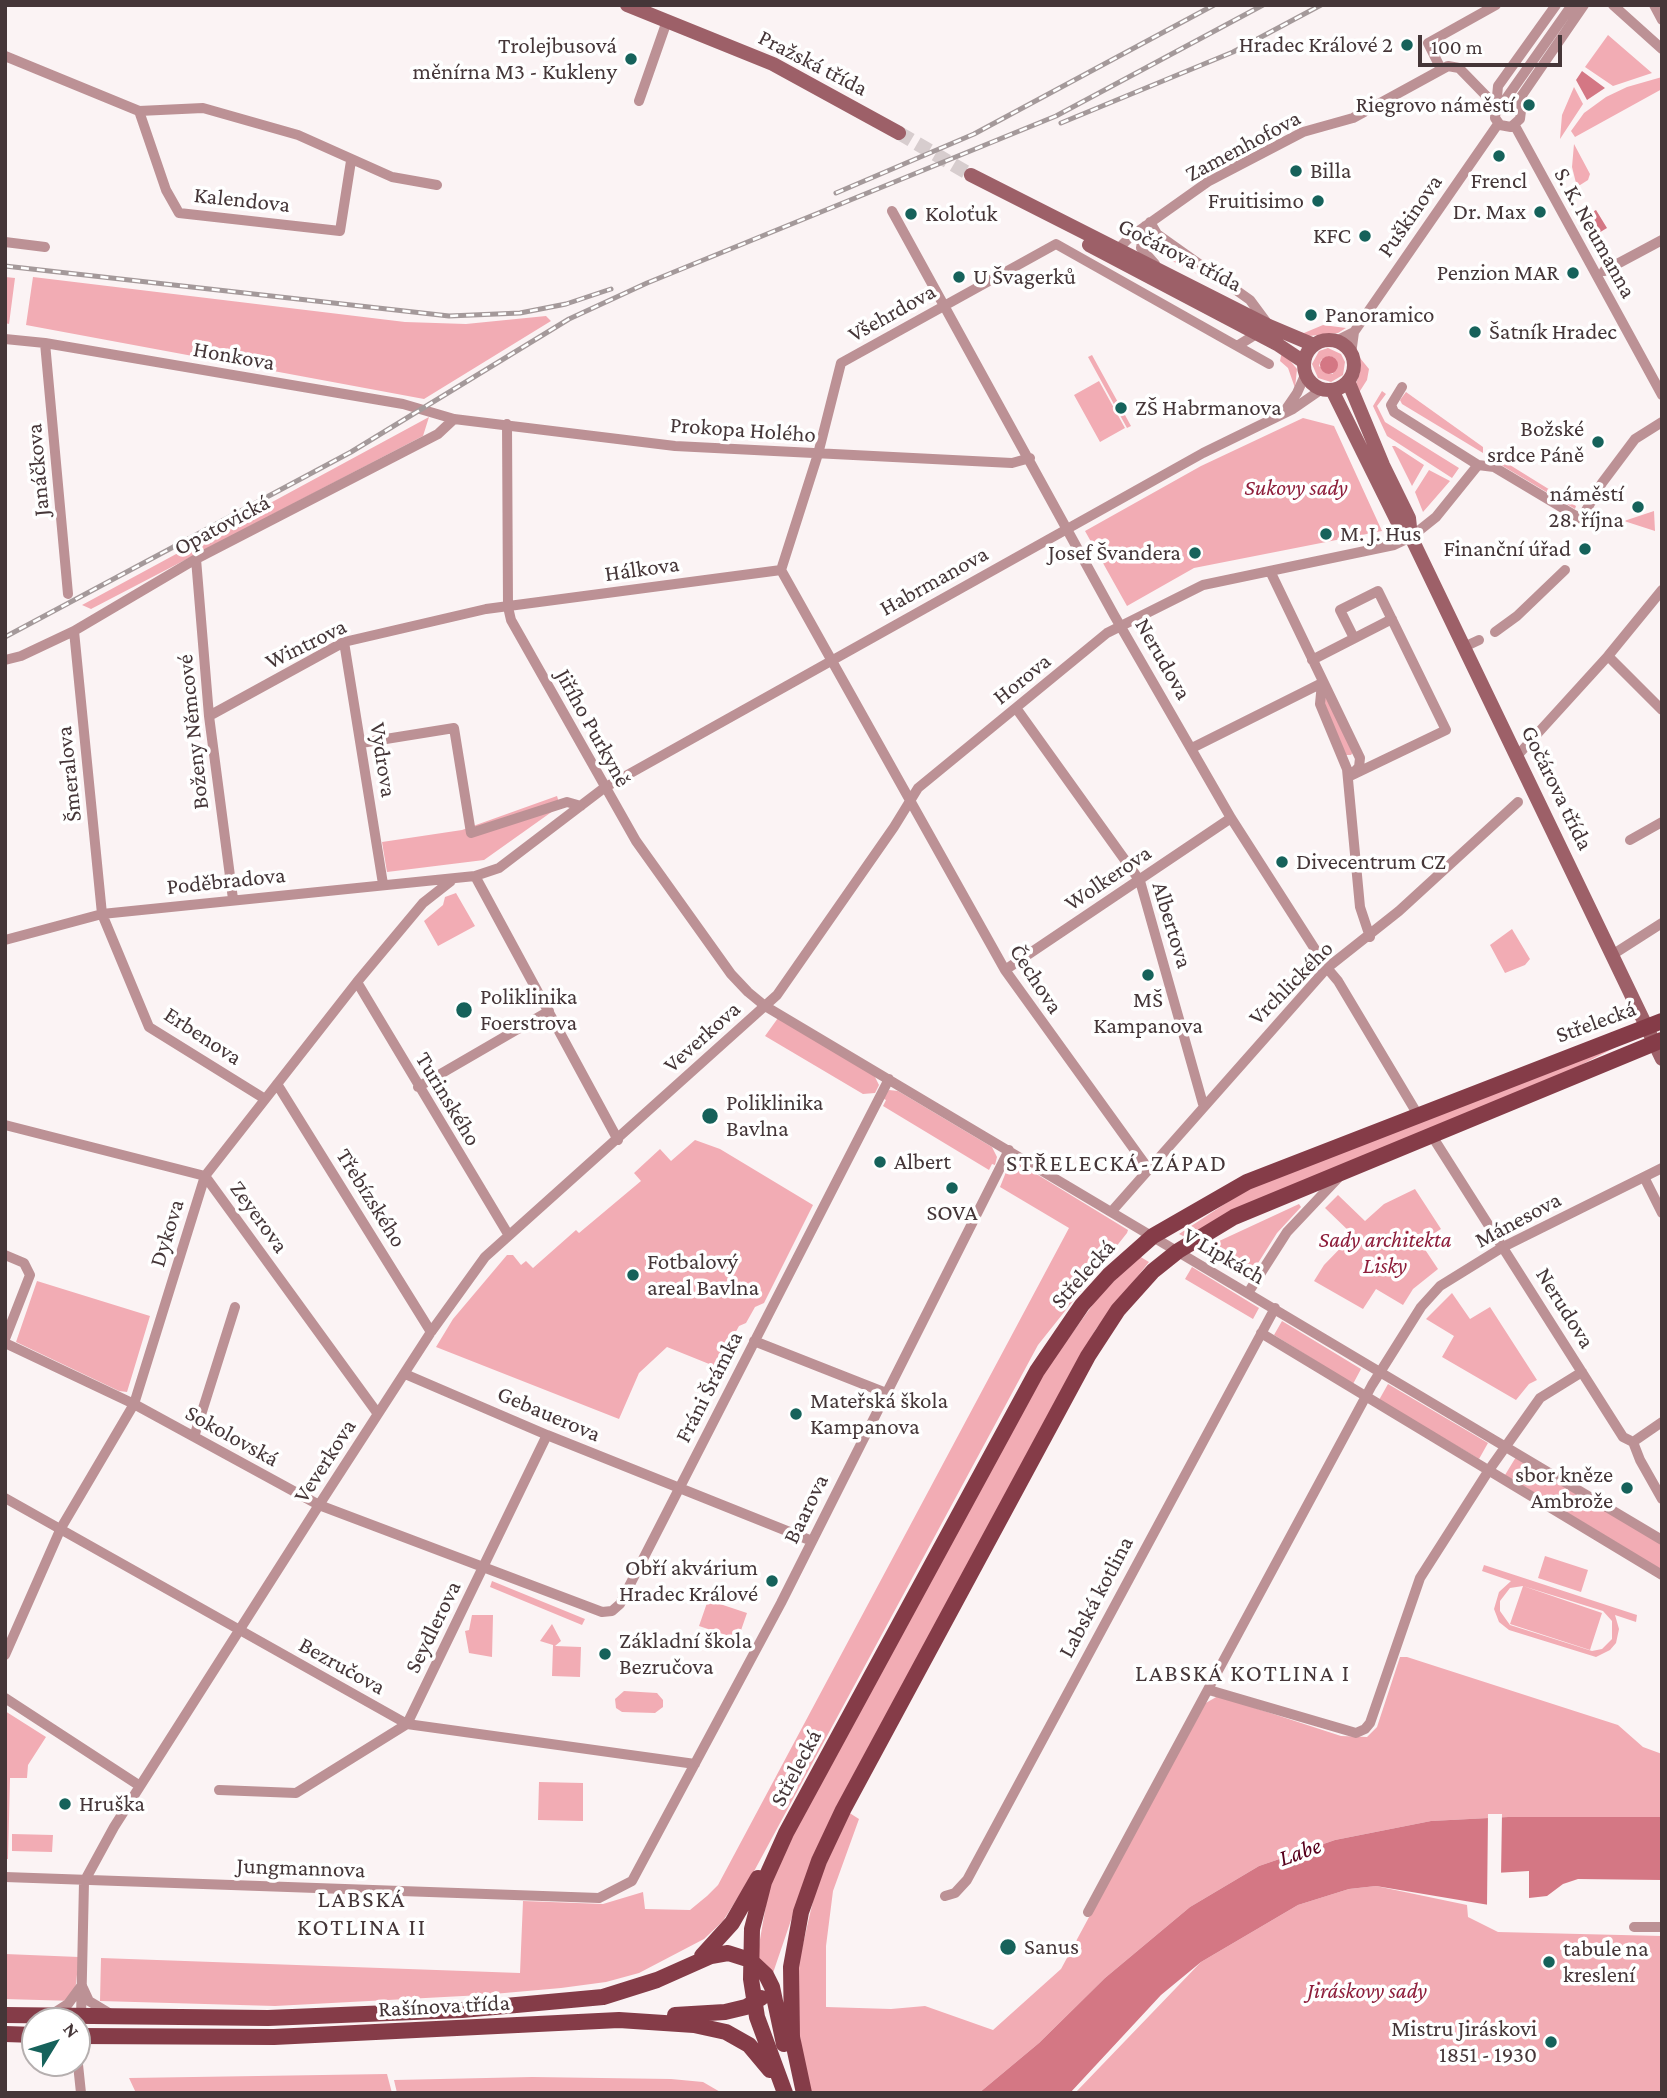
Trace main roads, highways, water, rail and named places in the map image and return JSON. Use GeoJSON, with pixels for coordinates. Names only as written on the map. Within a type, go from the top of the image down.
{"type":"FeatureCollection","features":[{"type":"Feature","properties":{"kind":"main road","name":"Střelecká"},"geometry":{"type":"LineString","coordinates":[[683,1968],[720,1939],[786,1833],[1037,1371],[1091,1295],[1153,1236],[1247,1182],[1654,1024]]}},
{"type":"Feature","properties":{"kind":"main road","name":"Střelecká"},"geometry":{"type":"LineString","coordinates":[[803,2093],[792,2036],[790,1984],[801,1912],[819,1861],[843,1810],[1088,1356],[1118,1310],[1153,1271],[1178,1251],[1234,1217],[1658,1041]]}},
{"type":"Feature","properties":{"kind":"main road","name":"Střelecká"},"geometry":{"type":"LineString","coordinates":[[784,2093],[754,2003],[750,1960],[759,1899],[786,1833]]}},
{"type":"Feature","properties":{"kind":"main road"},"geometry":{"type":"LineString","coordinates":[[619,2020],[725,2012],[754,2003],[772,1987],[783,1968],[801,1912]]}},
{"type":"Feature","properties":{"kind":"main road"},"geometry":{"type":"LineString","coordinates":[[683,1968],[719,1954],[736,1954],[750,1960],[765,1975],[772,1987],[783,2041],[803,2093]]}},
{"type":"Feature","properties":{"kind":"main road","name":"Rašínova třída"},"geometry":{"type":"LineString","coordinates":[[91,2022],[122,2018],[268,2018],[475,2009],[603,1997],[631,1990],[683,1968]]}},
{"type":"Feature","properties":{"kind":"main road","name":"Rašínova třída"},"geometry":{"type":"LineString","coordinates":[[91,2036],[274,2037],[619,2020],[694,2025],[734,2036],[763,2060],[784,2093]]}},
{"type":"Feature","properties":{"kind":"water"},"geometry":{"type":"Polygon","coordinates":[[[1582,71],[1605,88],[1587,100],[1576,80],[1582,71]]]}},
{"type":"Feature","properties":{"kind":"water"},"geometry":{"type":"Polygon","coordinates":[[[1596,210],[1607,228],[1597,234],[1587,215],[1596,210]]]}},
{"type":"Feature","properties":{"kind":"water"},"geometry":{"type":"Polygon","coordinates":[[[1325,356],[1333,356],[1338,365],[1336,372],[1325,374],[1320,369],[1320,361],[1325,356]]]}},
{"type":"Feature","properties":{"kind":"water","name":"Labe"},"geometry":{"type":"Polygon","coordinates":[[[1508,1817],[1662,1817],[1662,1880],[1578,1879],[1563,1884],[1547,1896],[1529,1898],[1529,1871],[1495,1873],[1495,1906],[1376,1886],[1349,1889],[1298,1905],[1201,1962],[1161,1995],[1070,2093],[979,2093],[1039,2043],[1105,1978],[1190,1907],[1259,1866],[1335,1840],[1431,1821],[1508,1817]]]}},
{"type":"Feature","properties":{"kind":"tunnel"},"geometry":{"type":"LineString","coordinates":[[899,133],[971,175]]}},
{"type":"Feature","properties":{"kind":"railway"},"geometry":{"type":"LineString","coordinates":[[836,193],[974,134],[1214,5]]}},
{"type":"Feature","properties":{"kind":"railway"},"geometry":{"type":"LineString","coordinates":[[5,637],[351,452],[569,319],[647,283],[1056,116],[1263,5]]}},
{"type":"Feature","properties":{"kind":"railway"},"geometry":{"type":"LineString","coordinates":[[1061,123],[1233,52],[1321,5]]}},
{"type":"Feature","properties":{"kind":"railway"},"geometry":{"type":"LineString","coordinates":[[5,266],[449,316],[520,313],[566,304],[611,289]]}},
{"type":"Feature","properties":{"kind":"place","name":"Hradec Králové 2"},"geometry":{"type":"Point","coordinates":[1407,45]}},
{"type":"Feature","properties":{"kind":"place","name":"Trolejbusová měnírna M3 - Kukleny"},"geometry":{"type":"Point","coordinates":[631,59]}},
{"type":"Feature","properties":{"kind":"place","name":"Riegrovo náměstí"},"geometry":{"type":"Point","coordinates":[1529,105]}},
{"type":"Feature","properties":{"kind":"place","name":"Frencl"},"geometry":{"type":"Point","coordinates":[1499,156]}},
{"type":"Feature","properties":{"kind":"place","name":"Billa"},"geometry":{"type":"Point","coordinates":[1296,171]}},
{"type":"Feature","properties":{"kind":"place","name":"Fruitisimo"},"geometry":{"type":"Point","coordinates":[1318,201]}},
{"type":"Feature","properties":{"kind":"place","name":"Dr. Max"},"geometry":{"type":"Point","coordinates":[1540,212]}},
{"type":"Feature","properties":{"kind":"place","name":"Koloťuk"},"geometry":{"type":"Point","coordinates":[911,214]}},
{"type":"Feature","properties":{"kind":"place","name":"KFC"},"geometry":{"type":"Point","coordinates":[1365,236]}},
{"type":"Feature","properties":{"kind":"place","name":"Penzion MAR"},"geometry":{"type":"Point","coordinates":[1573,273]}},
{"type":"Feature","properties":{"kind":"place","name":"U Švagerků"},"geometry":{"type":"Point","coordinates":[959,277]}},
{"type":"Feature","properties":{"kind":"place","name":"Panoramico"},"geometry":{"type":"Point","coordinates":[1311,315]}},
{"type":"Feature","properties":{"kind":"place","name":"Šatník Hradec"},"geometry":{"type":"Point","coordinates":[1475,332]}},
{"type":"Feature","properties":{"kind":"place","name":"ZŠ Habrmanova"},"geometry":{"type":"Point","coordinates":[1121,408]}},
{"type":"Feature","properties":{"kind":"place","name":"Božské srdce Páně"},"geometry":{"type":"Point","coordinates":[1598,442]}},
{"type":"Feature","properties":{"kind":"place","name":"náměstí 28. října"},"geometry":{"type":"Point","coordinates":[1638,507]}},
{"type":"Feature","properties":{"kind":"place","name":"M. J. Hus"},"geometry":{"type":"Point","coordinates":[1326,534]}},
{"type":"Feature","properties":{"kind":"place","name":"Finanční úřad"},"geometry":{"type":"Point","coordinates":[1585,549]}},
{"type":"Feature","properties":{"kind":"place","name":"Josef Švandera"},"geometry":{"type":"Point","coordinates":[1195,553]}},
{"type":"Feature","properties":{"kind":"place","name":"Divecentrum CZ"},"geometry":{"type":"Point","coordinates":[1282,862]}},
{"type":"Feature","properties":{"kind":"place","name":"MŠ Kampanova"},"geometry":{"type":"Point","coordinates":[1148,975]}},
{"type":"Feature","properties":{"kind":"place","name":"Poliklinika Foerstrova"},"geometry":{"type":"Point","coordinates":[464,1010]}},
{"type":"Feature","properties":{"kind":"place","name":"Poliklinika Bavlna"},"geometry":{"type":"Point","coordinates":[710,1116]}},
{"type":"Feature","properties":{"kind":"place","name":"Albert"},"geometry":{"type":"Point","coordinates":[880,1162]}},
{"type":"Feature","properties":{"kind":"place","name":"SOVA"},"geometry":{"type":"Point","coordinates":[952,1188]}},
{"type":"Feature","properties":{"kind":"place","name":"Fotbalový areal Bavlna"},"geometry":{"type":"Point","coordinates":[633,1275]}},
{"type":"Feature","properties":{"kind":"place","name":"Mateřská škola Kampanova"},"geometry":{"type":"Point","coordinates":[796,1414]}},
{"type":"Feature","properties":{"kind":"place","name":"sbor kněze Ambrože"},"geometry":{"type":"Point","coordinates":[1627,1488]}},
{"type":"Feature","properties":{"kind":"place","name":"Obří akvárium Hradec Králové"},"geometry":{"type":"Point","coordinates":[772,1581]}},
{"type":"Feature","properties":{"kind":"place","name":"Základní škola Bezručova"},"geometry":{"type":"Point","coordinates":[605,1654]}},
{"type":"Feature","properties":{"kind":"place","name":"Hruška"},"geometry":{"type":"Point","coordinates":[65,1804]}},
{"type":"Feature","properties":{"kind":"place","name":"Sanus"},"geometry":{"type":"Point","coordinates":[1008,1947]}},
{"type":"Feature","properties":{"kind":"place","name":"tabule na kreslení"},"geometry":{"type":"Point","coordinates":[1549,1962]}},
{"type":"Feature","properties":{"kind":"place","name":"Mistru Jiráskovi 1851 - 1930"},"geometry":{"type":"Point","coordinates":[1551,2042]}},
{"type":"Feature","properties":{"kind":"district","name":"STŘELECKÁ-ZÁPAD"},"geometry":{"type":"Point","coordinates":[1117,1164]}},
{"type":"Feature","properties":{"kind":"district","name":"LABSKÁ KOTLINA I"},"geometry":{"type":"Point","coordinates":[1243,1674]}},
{"type":"Feature","properties":{"kind":"district","name":"LABSKÁ KOTLINA II"},"geometry":{"type":"Point","coordinates":[362,1914]}},
{"type":"Feature","properties":{"kind":"park label","name":"Sukovy sady"},"geometry":{"type":"Point","coordinates":[1296,488]}},
{"type":"Feature","properties":{"kind":"park label","name":"Sady architekta Lisky"},"geometry":{"type":"Point","coordinates":[1385,1253]}},
{"type":"Feature","properties":{"kind":"park label","name":"Jiráskovy sady"},"geometry":{"type":"Point","coordinates":[1367,1991]}}]}
